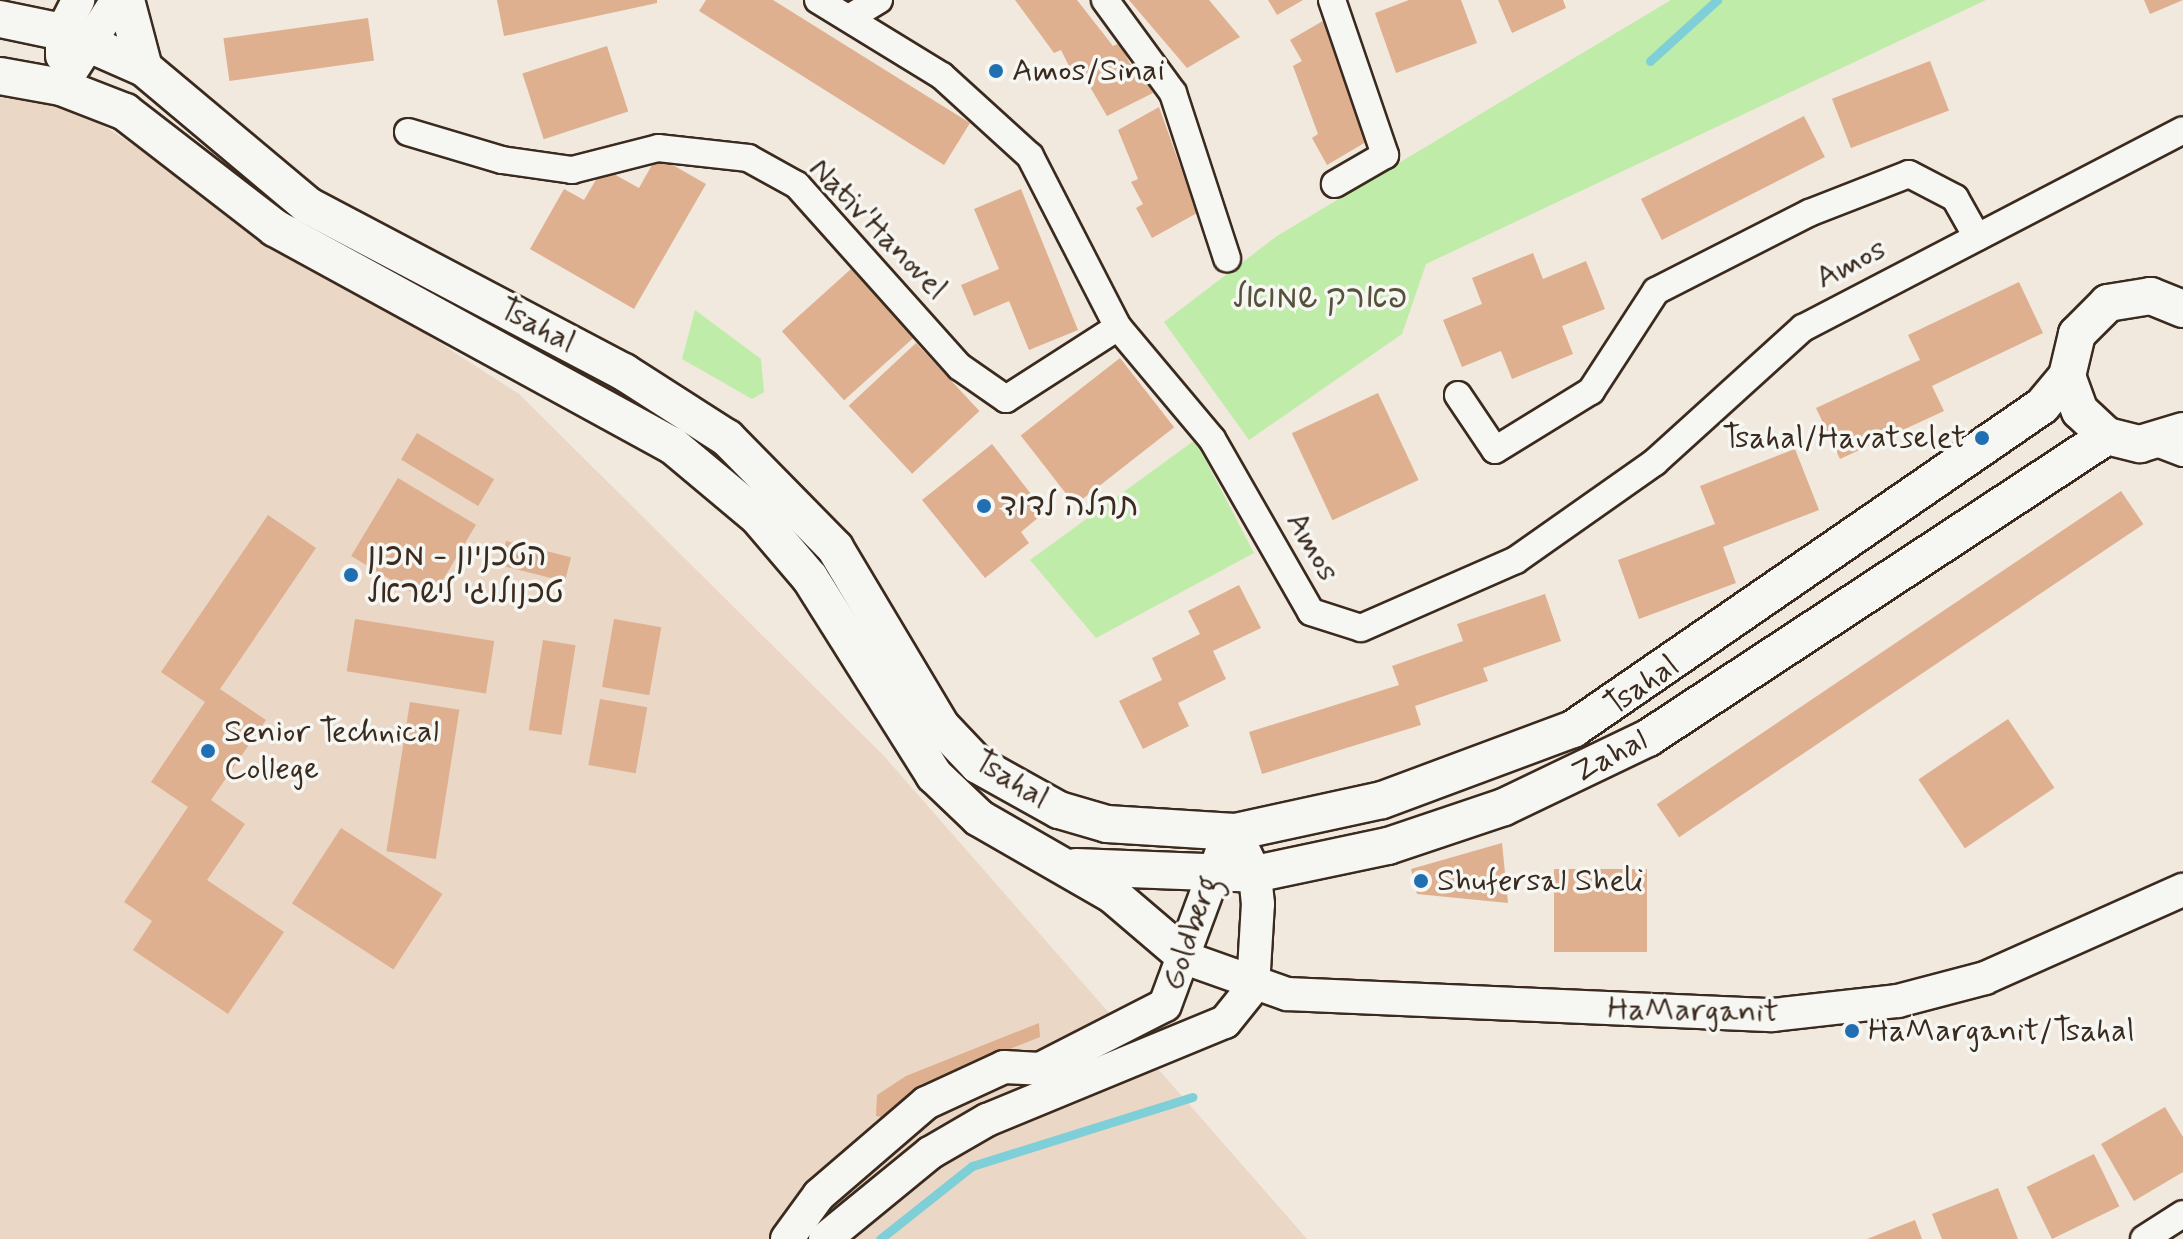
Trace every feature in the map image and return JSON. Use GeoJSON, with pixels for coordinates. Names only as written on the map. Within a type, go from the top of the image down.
{"type":"FeatureCollection","features":[{"type":"Feature","properties":{"kind":"main road"},"geometry":{"type":"LineString","coordinates":[[0,16],[32,0]]}},
{"type":"Feature","properties":{"kind":"main road"},"geometry":{"type":"LineString","coordinates":[[126,0],[144,68]]}},
{"type":"Feature","properties":{"kind":"main road","name":"Tsahal"},"geometry":{"type":"LineString","coordinates":[[0,16],[79,25],[144,68],[307,205],[624,372],[727,438],[835,548],[941,726],[978,765],[1086,819],[1235,832],[1397,796],[1488,766],[1605,713],[2042,406],[2067,376]]}},
{"type":"Feature","properties":{"kind":"main road","name":"Tsahal"},"geometry":{"type":"LineString","coordinates":[[0,76],[61,87],[160,133],[275,228],[672,445],[758,517],[810,578],[934,775],[979,818],[1041,854]]}},
{"type":"Feature","properties":{"kind":"main road"},"geometry":{"type":"LineString","coordinates":[[2174,442],[2107,436],[2080,411],[2067,376],[2077,334],[2099,310],[2129,296],[2179,302]]}},
{"type":"Feature","properties":{"kind":"main road","name":"Zahal"},"geometry":{"type":"LineString","coordinates":[[1041,854],[1095,870],[1255,874],[1388,846],[1612,759],[2107,436]]}},
{"type":"Feature","properties":{"kind":"main road"},"geometry":{"type":"LineString","coordinates":[[1041,854],[1122,901],[1188,959]]}},
{"type":"Feature","properties":{"kind":"street"},"geometry":{"type":"LineString","coordinates":[[61,87],[79,25],[117,0]]}},
{"type":"Feature","properties":{"kind":"street","name":"Amos"},"geometry":{"type":"LineString","coordinates":[[818,0],[942,76],[1030,156],[1118,327],[1212,439],[1311,612],[1361,628],[1516,560],[1655,462],[1803,328],[2183,130]]}},
{"type":"Feature","properties":{"kind":"street"},"geometry":{"type":"LineString","coordinates":[[849,18],[879,0]]}},
{"type":"Feature","properties":{"kind":"street"},"geometry":{"type":"LineString","coordinates":[[1105,0],[1173,93],[1227,258]]}},
{"type":"Feature","properties":{"kind":"street"},"geometry":{"type":"LineString","coordinates":[[1332,0],[1385,155],[1335,184]]}},
{"type":"Feature","properties":{"kind":"street","name":"Nativ'Hanovel"},"geometry":{"type":"LineString","coordinates":[[408,132],[502,160],[572,170],[658,148],[699,147],[748,158],[797,185],[960,367],[1006,399],[1118,327]]}},
{"type":"Feature","properties":{"kind":"street","name":"Amos"},"geometry":{"type":"LineString","coordinates":[[1458,395],[1495,450],[1591,391],[1656,291],[1809,213],[1909,174],[1955,198],[1977,237]]}},
{"type":"Feature","properties":{"kind":"street","name":"Goldberg"},"geometry":{"type":"LineString","coordinates":[[825,1239],[930,1153],[987,1120],[1206,1034],[1253,987],[1255,874],[1235,832]]}},
{"type":"Feature","properties":{"kind":"street","name":"Goldberg"},"geometry":{"type":"LineString","coordinates":[[787,1239],[830,1185],[926,1103],[1004,1067],[1040,1069],[1147,1019],[1165,1005],[1188,959],[1208,875],[1235,832]]}},
{"type":"Feature","properties":{"kind":"street","name":"HaMarganit"},"geometry":{"type":"LineString","coordinates":[[1188,959],[1253,987],[1373,1001],[1773,1015],[1898,1001],[1985,978],[2183,890]]}},
{"type":"Feature","properties":{"kind":"street"},"geometry":{"type":"LineString","coordinates":[[798,1239],[943,1121],[1040,1069]]}},
{"type":"Feature","properties":{"kind":"street"},"geometry":{"type":"LineString","coordinates":[[2144,1239],[2183,1214]]}},
{"type":"Feature","properties":{"kind":"shaded area","name":"הטכניון - מכון טכנולוגי לישראל"},"geometry":{"type":"Polygon","coordinates":[[[42,86],[519,394],[884,756],[1307,1239],[0,1239],[0,90],[42,86]]]}},
{"type":"Feature","properties":{"kind":"green space","name":"פארק שמואל"},"geometry":{"type":"Polygon","coordinates":[[[1671,0],[1986,0],[1426,264],[1402,334],[1249,440],[1164,322],[1277,236],[1671,0]]]}},
{"type":"Feature","properties":{"kind":"green space"},"geometry":{"type":"Polygon","coordinates":[[[695,310],[761,359],[764,392],[752,399],[682,359],[695,310]]]}},
{"type":"Feature","properties":{"kind":"green space"},"geometry":{"type":"Polygon","coordinates":[[[1195,440],[1254,553],[1096,638],[1030,560],[1195,440]]]}},
{"type":"Feature","properties":{"kind":"building"},"geometry":{"type":"Polygon","coordinates":[[[497,0],[657,0],[657,3],[504,36],[497,0]]]}},
{"type":"Feature","properties":{"kind":"building"},"geometry":{"type":"Polygon","coordinates":[[[706,0],[773,0],[970,123],[944,165],[699,11],[706,0]]]}},
{"type":"Feature","properties":{"kind":"building"},"geometry":{"type":"Polygon","coordinates":[[[1015,0],[1077,0],[1113,46],[1120,43],[1130,64],[1136,61],[1153,93],[1107,116],[1079,68],[1072,72],[1061,50],[1054,53],[1015,0]]]}},
{"type":"Feature","properties":{"kind":"building"},"geometry":{"type":"Polygon","coordinates":[[[1129,0],[1209,0],[1240,37],[1187,68],[1129,0]]]}},
{"type":"Feature","properties":{"kind":"building"},"geometry":{"type":"Polygon","coordinates":[[[1268,0],[1303,0],[1277,15],[1268,0]]]}},
{"type":"Feature","properties":{"kind":"building"},"geometry":{"type":"Polygon","coordinates":[[[1409,0],[1461,0],[1477,43],[1396,73],[1375,13],[1409,0]]]}},
{"type":"Feature","properties":{"kind":"building"},"geometry":{"type":"Polygon","coordinates":[[[1498,0],[1563,0],[1566,8],[1512,33],[1498,0]]]}},
{"type":"Feature","properties":{"kind":"building"},"geometry":{"type":"Polygon","coordinates":[[[2144,0],[2183,0],[2150,14],[2144,0]]]}},
{"type":"Feature","properties":{"kind":"building"},"geometry":{"type":"Polygon","coordinates":[[[368,18],[374,61],[229,81],[223,38],[368,18]]]}},
{"type":"Feature","properties":{"kind":"building"},"geometry":{"type":"Polygon","coordinates":[[[1328,18],[1371,139],[1327,165],[1312,138],[1318,134],[1293,66],[1302,61],[1290,40],[1328,18]]]}},
{"type":"Feature","properties":{"kind":"building"},"geometry":{"type":"Polygon","coordinates":[[[607,46],[628,112],[544,139],[522,74],[607,46]]]}},
{"type":"Feature","properties":{"kind":"building"},"geometry":{"type":"Polygon","coordinates":[[[1930,61],[1949,110],[1851,148],[1832,99],[1930,61]]]}},
{"type":"Feature","properties":{"kind":"building"},"geometry":{"type":"Polygon","coordinates":[[[1159,107],[1197,213],[1152,238],[1136,208],[1143,204],[1131,182],[1138,179],[1118,130],[1159,107]]]}},
{"type":"Feature","properties":{"kind":"building"},"geometry":{"type":"Polygon","coordinates":[[[1804,116],[1825,157],[1662,240],[1641,199],[1804,116]]]}},
{"type":"Feature","properties":{"kind":"building"},"geometry":{"type":"Polygon","coordinates":[[[657,156],[706,184],[634,309],[530,249],[564,189],[584,200],[603,168],[639,188],[657,156]]]}},
{"type":"Feature","properties":{"kind":"building"},"geometry":{"type":"Polygon","coordinates":[[[1021,189],[1078,330],[1029,350],[1009,301],[974,316],[961,285],[999,269],[974,209],[1021,189]]]}},
{"type":"Feature","properties":{"kind":"building"},"geometry":{"type":"Polygon","coordinates":[[[1533,253],[1543,279],[1586,261],[1605,309],[1562,326],[1573,354],[1512,379],[1501,351],[1462,367],[1443,320],[1482,304],[1472,278],[1533,253]]]}},
{"type":"Feature","properties":{"kind":"building"},"geometry":{"type":"Polygon","coordinates":[[[851,269],[913,338],[844,400],[782,331],[851,269]]]}},
{"type":"Feature","properties":{"kind":"building"},"geometry":{"type":"Polygon","coordinates":[[[2019,282],[2043,333],[1932,386],[1944,411],[1840,459],[1816,408],[1920,360],[1908,335],[2019,282]]]}},
{"type":"Feature","properties":{"kind":"building"},"geometry":{"type":"Polygon","coordinates":[[[916,343],[979,411],[912,474],[849,406],[916,343]]]}},
{"type":"Feature","properties":{"kind":"building"},"geometry":{"type":"Polygon","coordinates":[[[1120,358],[1174,427],[1075,505],[1021,436],[1120,358]]]}},
{"type":"Feature","properties":{"kind":"building"},"geometry":{"type":"Polygon","coordinates":[[[1378,393],[1419,480],[1332,520],[1292,433],[1378,393]]]}},
{"type":"Feature","properties":{"kind":"building"},"geometry":{"type":"Polygon","coordinates":[[[417,433],[494,479],[478,506],[401,460],[417,433]]]}},
{"type":"Feature","properties":{"kind":"building","name":"תהלה לדוד"},"geometry":{"type":"Polygon","coordinates":[[[992,444],[1045,512],[1021,532],[1029,543],[985,578],[922,500],[992,444]]]}},
{"type":"Feature","properties":{"kind":"building"},"geometry":{"type":"Polygon","coordinates":[[[1795,449],[1819,510],[1723,547],[1736,583],[1639,619],[1618,560],[1715,524],[1700,486],[1795,449]]]}},
{"type":"Feature","properties":{"kind":"building"},"geometry":{"type":"Polygon","coordinates":[[[398,478],[476,525],[429,603],[351,556],[398,478]]]}},
{"type":"Feature","properties":{"kind":"building"},"geometry":{"type":"Polygon","coordinates":[[[2121,491],[2143,524],[1679,837],[1657,804],[2121,491]]]}},
{"type":"Feature","properties":{"kind":"building","name":"Senior Technical College"},"geometry":{"type":"Polygon","coordinates":[[[268,515],[316,548],[220,689],[266,720],[211,800],[245,824],[207,880],[284,932],[228,1014],[133,950],[152,921],[124,902],[188,807],[151,782],[205,702],[161,672],[268,515]]]}},
{"type":"Feature","properties":{"kind":"building"},"geometry":{"type":"Polygon","coordinates":[[[506,541],[571,557],[565,581],[500,565],[506,541]]]}},
{"type":"Feature","properties":{"kind":"building"},"geometry":{"type":"Polygon","coordinates":[[[1239,585],[1261,628],[1213,651],[1226,679],[1178,703],[1189,726],[1143,749],[1119,701],[1162,680],[1152,658],[1200,634],[1188,611],[1239,585]]]}},
{"type":"Feature","properties":{"kind":"building"},"geometry":{"type":"Polygon","coordinates":[[[1545,594],[1561,641],[1483,668],[1488,681],[1415,706],[1421,725],[1262,774],[1249,732],[1399,685],[1392,666],[1463,641],[1457,624],[1545,594]]]}},
{"type":"Feature","properties":{"kind":"building"},"geometry":{"type":"Polygon","coordinates":[[[355,619],[494,641],[486,693],[347,671],[355,619]]]}},
{"type":"Feature","properties":{"kind":"building"},"geometry":{"type":"Polygon","coordinates":[[[614,619],[661,627],[649,695],[602,687],[614,619]]]}},
{"type":"Feature","properties":{"kind":"building"},"geometry":{"type":"Polygon","coordinates":[[[543,640],[576,645],[561,735],[529,730],[543,640]]]}},
{"type":"Feature","properties":{"kind":"building"},"geometry":{"type":"Polygon","coordinates":[[[600,699],[647,707],[636,773],[588,765],[600,699]]]}},
{"type":"Feature","properties":{"kind":"building"},"geometry":{"type":"Polygon","coordinates":[[[410,702],[459,710],[436,859],[386,851],[410,702]]]}},
{"type":"Feature","properties":{"kind":"building"},"geometry":{"type":"Polygon","coordinates":[[[2008,719],[2054,788],[1965,848],[1918,779],[2008,719]]]}},
{"type":"Feature","properties":{"kind":"building"},"geometry":{"type":"Polygon","coordinates":[[[341,828],[442,894],[393,969],[292,903],[341,828]]]}},
{"type":"Feature","properties":{"kind":"building"},"geometry":{"type":"Polygon","coordinates":[[[1502,843],[1508,903],[1417,894],[1411,869],[1502,843]]]}},
{"type":"Feature","properties":{"kind":"building"},"geometry":{"type":"Polygon","coordinates":[[[1554,869],[1647,869],[1647,952],[1554,952],[1554,869]]]}},
{"type":"Feature","properties":{"kind":"building"},"geometry":{"type":"Polygon","coordinates":[[[1039,1023],[1040,1037],[940,1077],[894,1119],[876,1116],[877,1095],[906,1076],[1039,1023]]]}},
{"type":"Feature","properties":{"kind":"building"},"geometry":{"type":"Polygon","coordinates":[[[2165,1107],[2183,1137],[2183,1172],[2134,1201],[2101,1144],[2165,1107]]]}},
{"type":"Feature","properties":{"kind":"building"},"geometry":{"type":"Polygon","coordinates":[[[2094,1154],[2119,1206],[2052,1239],[2027,1187],[2094,1154]]]}},
{"type":"Feature","properties":{"kind":"building"},"geometry":{"type":"Polygon","coordinates":[[[1998,1188],[2018,1239],[1942,1239],[1932,1214],[1998,1188]]]}},
{"type":"Feature","properties":{"kind":"building"},"geometry":{"type":"Polygon","coordinates":[[[1915,1220],[1922,1239],[1867,1239],[1915,1220]]]}},
{"type":"Feature","properties":{"kind":"waterway"},"geometry":{"type":"LineString","coordinates":[[1650,61],[1717,0]]}},
{"type":"Feature","properties":{"kind":"waterway"},"geometry":{"type":"LineString","coordinates":[[880,1239],[972,1166],[1192,1097]]}},
{"type":"Feature","properties":{"kind":"place","name":"Amos/Sinai"},"geometry":{"type":"Point","coordinates":[996,71]}},
{"type":"Feature","properties":{"kind":"place","name":"Tsahal/Havatselet"},"geometry":{"type":"Point","coordinates":[1982,438]}},
{"type":"Feature","properties":{"kind":"place","name":"תהלה לדוד"},"geometry":{"type":"Point","coordinates":[984,506]}},
{"type":"Feature","properties":{"kind":"place","name":"הטכניון - מכון טכנולוגי לישראל"},"geometry":{"type":"Point","coordinates":[351,575]}},
{"type":"Feature","properties":{"kind":"place","name":"Senior Technical College"},"geometry":{"type":"Point","coordinates":[208,751]}},
{"type":"Feature","properties":{"kind":"place","name":"Shufersal Sheli"},"geometry":{"type":"Point","coordinates":[1421,881]}},
{"type":"Feature","properties":{"kind":"place","name":"HaMarganit/Tsahal"},"geometry":{"type":"Point","coordinates":[1852,1031]}}]}
